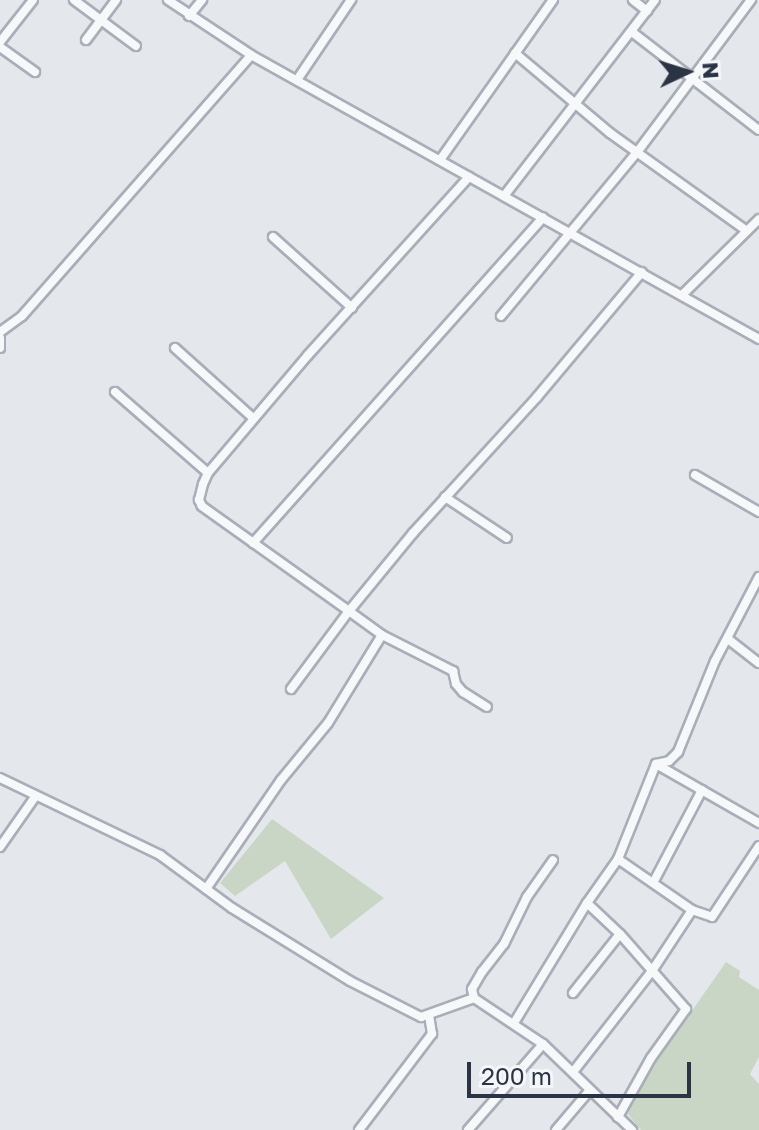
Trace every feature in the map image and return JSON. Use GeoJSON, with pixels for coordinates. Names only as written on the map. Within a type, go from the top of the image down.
{"type":"FeatureCollection","features":[{"type":"Feature","properties":{"kind":"street"},"geometry":{"type":"LineString","coordinates":[[33,0],[0,44],[35,72]]}},
{"type":"Feature","properties":{"kind":"street"},"geometry":{"type":"LineString","coordinates":[[74,0],[136,46]]}},
{"type":"Feature","properties":{"kind":"street"},"geometry":{"type":"LineString","coordinates":[[86,40],[116,0]]}},
{"type":"Feature","properties":{"kind":"street"},"geometry":{"type":"LineString","coordinates":[[168,0],[251,55],[758,336]]}},
{"type":"Feature","properties":{"kind":"street"},"geometry":{"type":"LineString","coordinates":[[189,16],[202,0]]}},
{"type":"Feature","properties":{"kind":"street"},"geometry":{"type":"LineString","coordinates":[[297,80],[351,0]]}},
{"type":"Feature","properties":{"kind":"street"},"geometry":{"type":"LineString","coordinates":[[440,160],[553,0]]}},
{"type":"Feature","properties":{"kind":"street"},"geometry":{"type":"LineString","coordinates":[[633,0],[647,11]]}},
{"type":"Feature","properties":{"kind":"street"},"geometry":{"type":"LineString","coordinates":[[504,196],[655,0]]}},
{"type":"Feature","properties":{"kind":"street"},"geometry":{"type":"LineString","coordinates":[[501,316],[638,151],[751,0]]}},
{"type":"Feature","properties":{"kind":"street"},"geometry":{"type":"LineString","coordinates":[[632,32],[759,130]]}},
{"type":"Feature","properties":{"kind":"street"},"geometry":{"type":"LineString","coordinates":[[515,53],[638,151],[747,231]]}},
{"type":"Feature","properties":{"kind":"street"},"geometry":{"type":"LineString","coordinates":[[0,348],[0,335],[22,316],[251,55]]}},
{"type":"Feature","properties":{"kind":"street"},"geometry":{"type":"LineString","coordinates":[[469,177],[253,418],[208,473],[199,500],[202,506],[382,635],[453,671],[456,684],[463,692],[487,707]]}},
{"type":"Feature","properties":{"kind":"street"},"geometry":{"type":"LineString","coordinates":[[253,543],[543,217]]}},
{"type":"Feature","properties":{"kind":"street"},"geometry":{"type":"LineString","coordinates":[[682,295],[759,219]]}},
{"type":"Feature","properties":{"kind":"street"},"geometry":{"type":"LineString","coordinates":[[273,237],[352,308]]}},
{"type":"Feature","properties":{"kind":"street"},"geometry":{"type":"LineString","coordinates":[[291,689],[349,611],[642,272]]}},
{"type":"Feature","properties":{"kind":"street"},"geometry":{"type":"LineString","coordinates":[[175,348],[253,418]]}},
{"type":"Feature","properties":{"kind":"street"},"geometry":{"type":"LineString","coordinates":[[115,392],[208,473]]}},
{"type":"Feature","properties":{"kind":"street"},"geometry":{"type":"LineString","coordinates":[[695,475],[759,512]]}},
{"type":"Feature","properties":{"kind":"street"},"geometry":{"type":"LineString","coordinates":[[445,497],[507,538]]}},
{"type":"Feature","properties":{"kind":"street"},"geometry":{"type":"LineString","coordinates":[[656,764],[669,761],[678,752],[759,577]]}},
{"type":"Feature","properties":{"kind":"street"},"geometry":{"type":"LineString","coordinates":[[206,889],[281,780],[328,723],[382,635]]}},
{"type":"Feature","properties":{"kind":"street"},"geometry":{"type":"LineString","coordinates":[[728,639],[759,663]]}},
{"type":"Feature","properties":{"kind":"street"},"geometry":{"type":"LineString","coordinates":[[656,764],[759,823]]}},
{"type":"Feature","properties":{"kind":"street"},"geometry":{"type":"LineString","coordinates":[[514,1023],[587,903],[618,859],[656,764]]}},
{"type":"Feature","properties":{"kind":"street"},"geometry":{"type":"LineString","coordinates":[[0,778],[160,855],[206,889],[350,981],[421,1017],[474,998]]}},
{"type":"Feature","properties":{"kind":"street"},"geometry":{"type":"LineString","coordinates":[[653,883],[702,790]]}},
{"type":"Feature","properties":{"kind":"street"},"geometry":{"type":"LineString","coordinates":[[0,847],[35,797]]}},
{"type":"Feature","properties":{"kind":"street"},"geometry":{"type":"LineString","coordinates":[[618,859],[692,910],[712,917],[759,846]]}},
{"type":"Feature","properties":{"kind":"street"},"geometry":{"type":"LineString","coordinates":[[553,860],[527,897],[504,944],[472,989],[474,998],[543,1044],[632,1130]]}},
{"type":"Feature","properties":{"kind":"street"},"geometry":{"type":"LineString","coordinates":[[587,903],[620,934],[686,1009],[651,1058],[618,1117]]}},
{"type":"Feature","properties":{"kind":"street"},"geometry":{"type":"LineString","coordinates":[[573,1072],[652,971],[692,910]]}},
{"type":"Feature","properties":{"kind":"street"},"geometry":{"type":"LineString","coordinates":[[573,993],[620,934]]}},
{"type":"Feature","properties":{"kind":"street"},"geometry":{"type":"LineString","coordinates":[[359,1130],[432,1034],[429,1016]]}},
{"type":"Feature","properties":{"kind":"street"},"geometry":{"type":"LineString","coordinates":[[468,1130],[543,1044]]}},
{"type":"Feature","properties":{"kind":"street"},"geometry":{"type":"LineString","coordinates":[[556,1130],[590,1090]]}},
{"type":"Feature","properties":{"kind":"green space"},"geometry":{"type":"Polygon","coordinates":[[[272,819],[384,898],[331,939],[285,861],[235,896],[220,883],[272,819]]]}},
{"type":"Feature","properties":{"kind":"green space"},"geometry":{"type":"Polygon","coordinates":[[[726,962],[740,971],[739,977],[759,990],[759,1057],[750,1074],[759,1084],[759,1130],[641,1130],[628,1114],[635,1092],[726,962]]]}}]}
